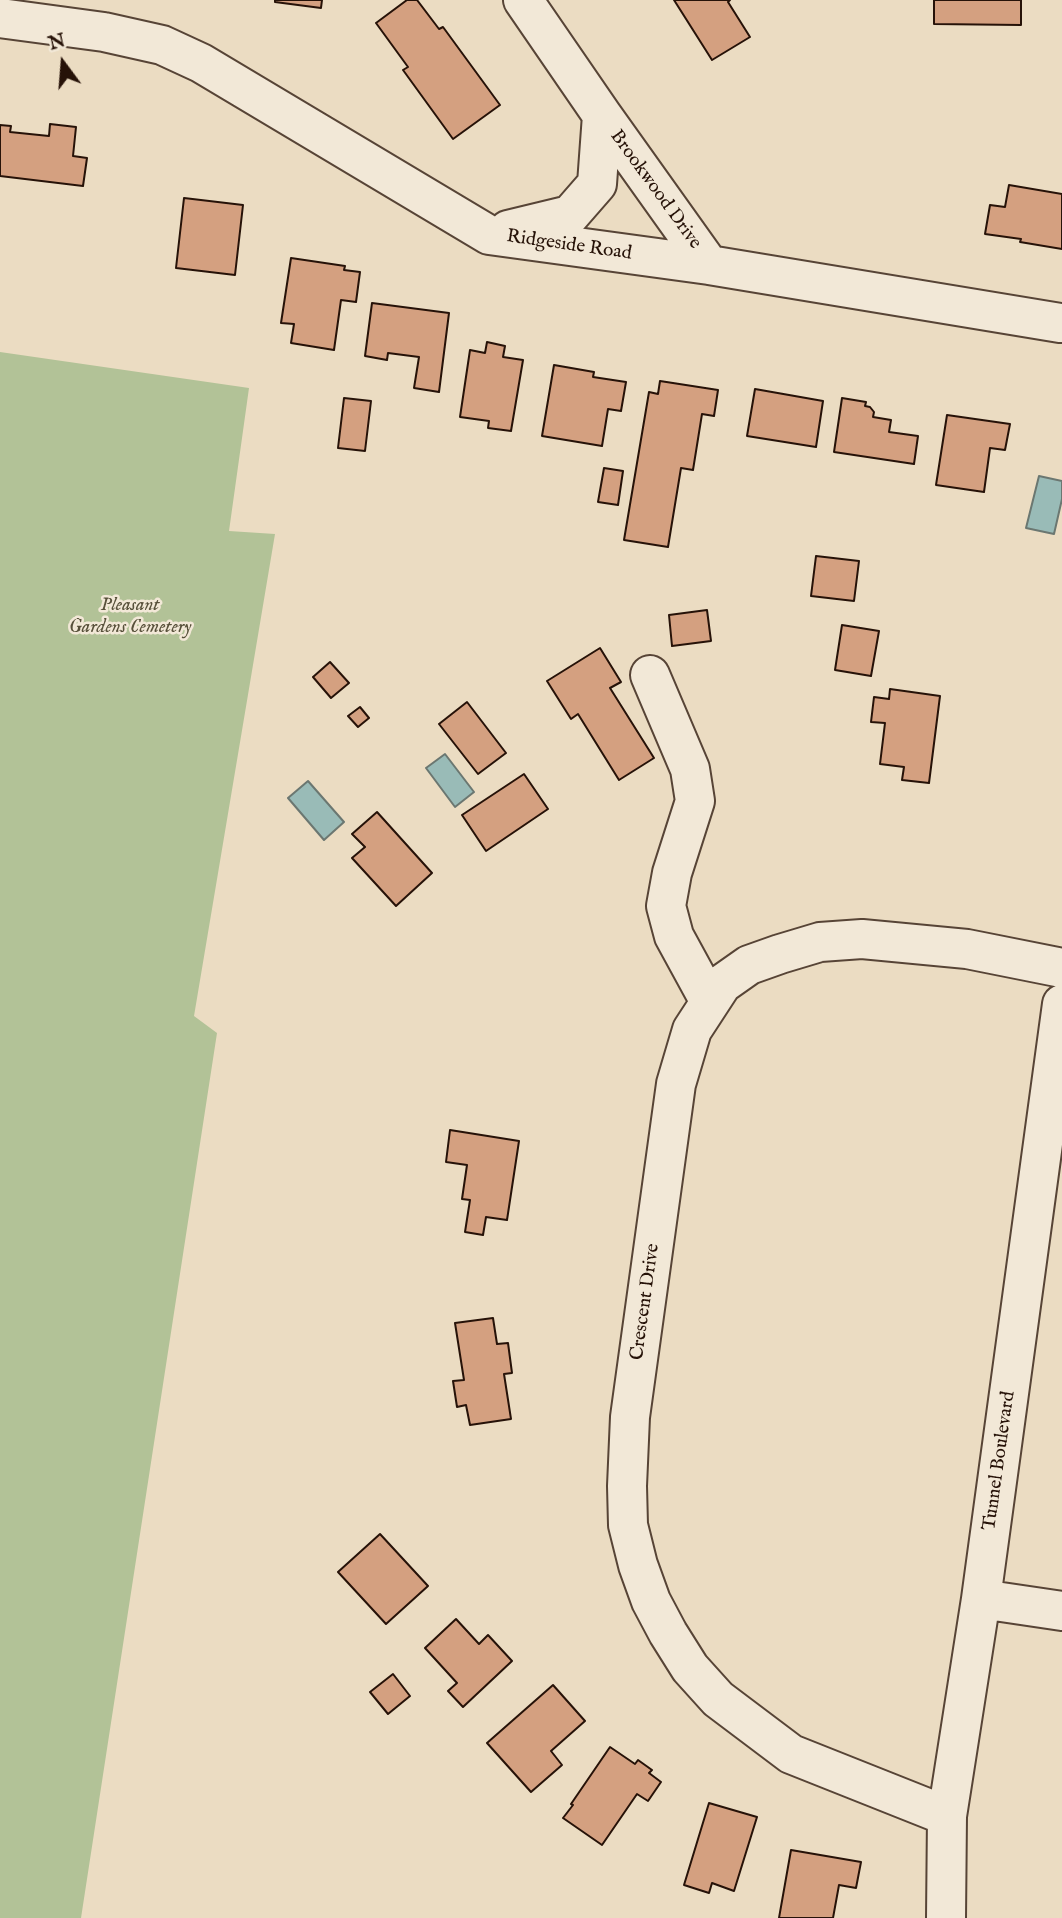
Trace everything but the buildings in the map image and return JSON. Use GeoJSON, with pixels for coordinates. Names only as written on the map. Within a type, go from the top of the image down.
{"type":"FeatureCollection","features":[{"type":"Feature","properties":{"kind":"street","name":"Brookwood Drive"},"geometry":{"type":"LineString","coordinates":[[523,0],[709,265]]}},
{"type":"Feature","properties":{"kind":"street","name":"Ridgeside Road"},"geometry":{"type":"LineString","coordinates":[[0,18],[104,32],[162,45],[201,63],[489,235],[709,265],[1060,323]]}},
{"type":"Feature","properties":{"kind":"street","name":"Brookwood Drive"},"geometry":{"type":"LineString","coordinates":[[489,235],[570,215],[597,184],[602,115]]}},
{"type":"Feature","properties":{"kind":"street"},"geometry":{"type":"LineString","coordinates":[[650,675],[690,769],[695,801],[672,873],[666,906],[674,936],[710,1002]]}},
{"type":"Feature","properties":{"kind":"street","name":"Crescent Drive"},"geometry":{"type":"LineString","coordinates":[[947,1816],[791,1754],[718,1699],[690,1668],[651,1601],[628,1525],[627,1486],[632,1404],[676,1084],[692,1030],[722,984],[749,965],[820,942],[862,939],[967,948],[1062,968]]}},
{"type":"Feature","properties":{"kind":"street","name":"Tunnel Boulevard"},"geometry":{"type":"LineString","coordinates":[[946,1918],[947,1816],[981,1599],[1062,1004]]}},
{"type":"Feature","properties":{"kind":"street"},"geometry":{"type":"LineString","coordinates":[[981,1599],[1062,1611]]}},
{"type":"Feature","properties":{"kind":"green space","name":"Pleasant Gardens Cemetery"},"geometry":{"type":"Polygon","coordinates":[[[0,352],[249,388],[229,531],[275,534],[194,1016],[217,1033],[81,1918],[0,1918],[0,352]]]}},
{"type":"Feature","properties":{"kind":"water"},"geometry":{"type":"Polygon","coordinates":[[[1039,476],[1062,481],[1062,499],[1054,534],[1026,528],[1039,476]]]}},
{"type":"Feature","properties":{"kind":"water"},"geometry":{"type":"Polygon","coordinates":[[[445,754],[474,792],[455,807],[426,768],[445,754]]]}},
{"type":"Feature","properties":{"kind":"water"},"geometry":{"type":"Polygon","coordinates":[[[308,781],[344,822],[324,840],[288,798],[308,781]]]}}]}
